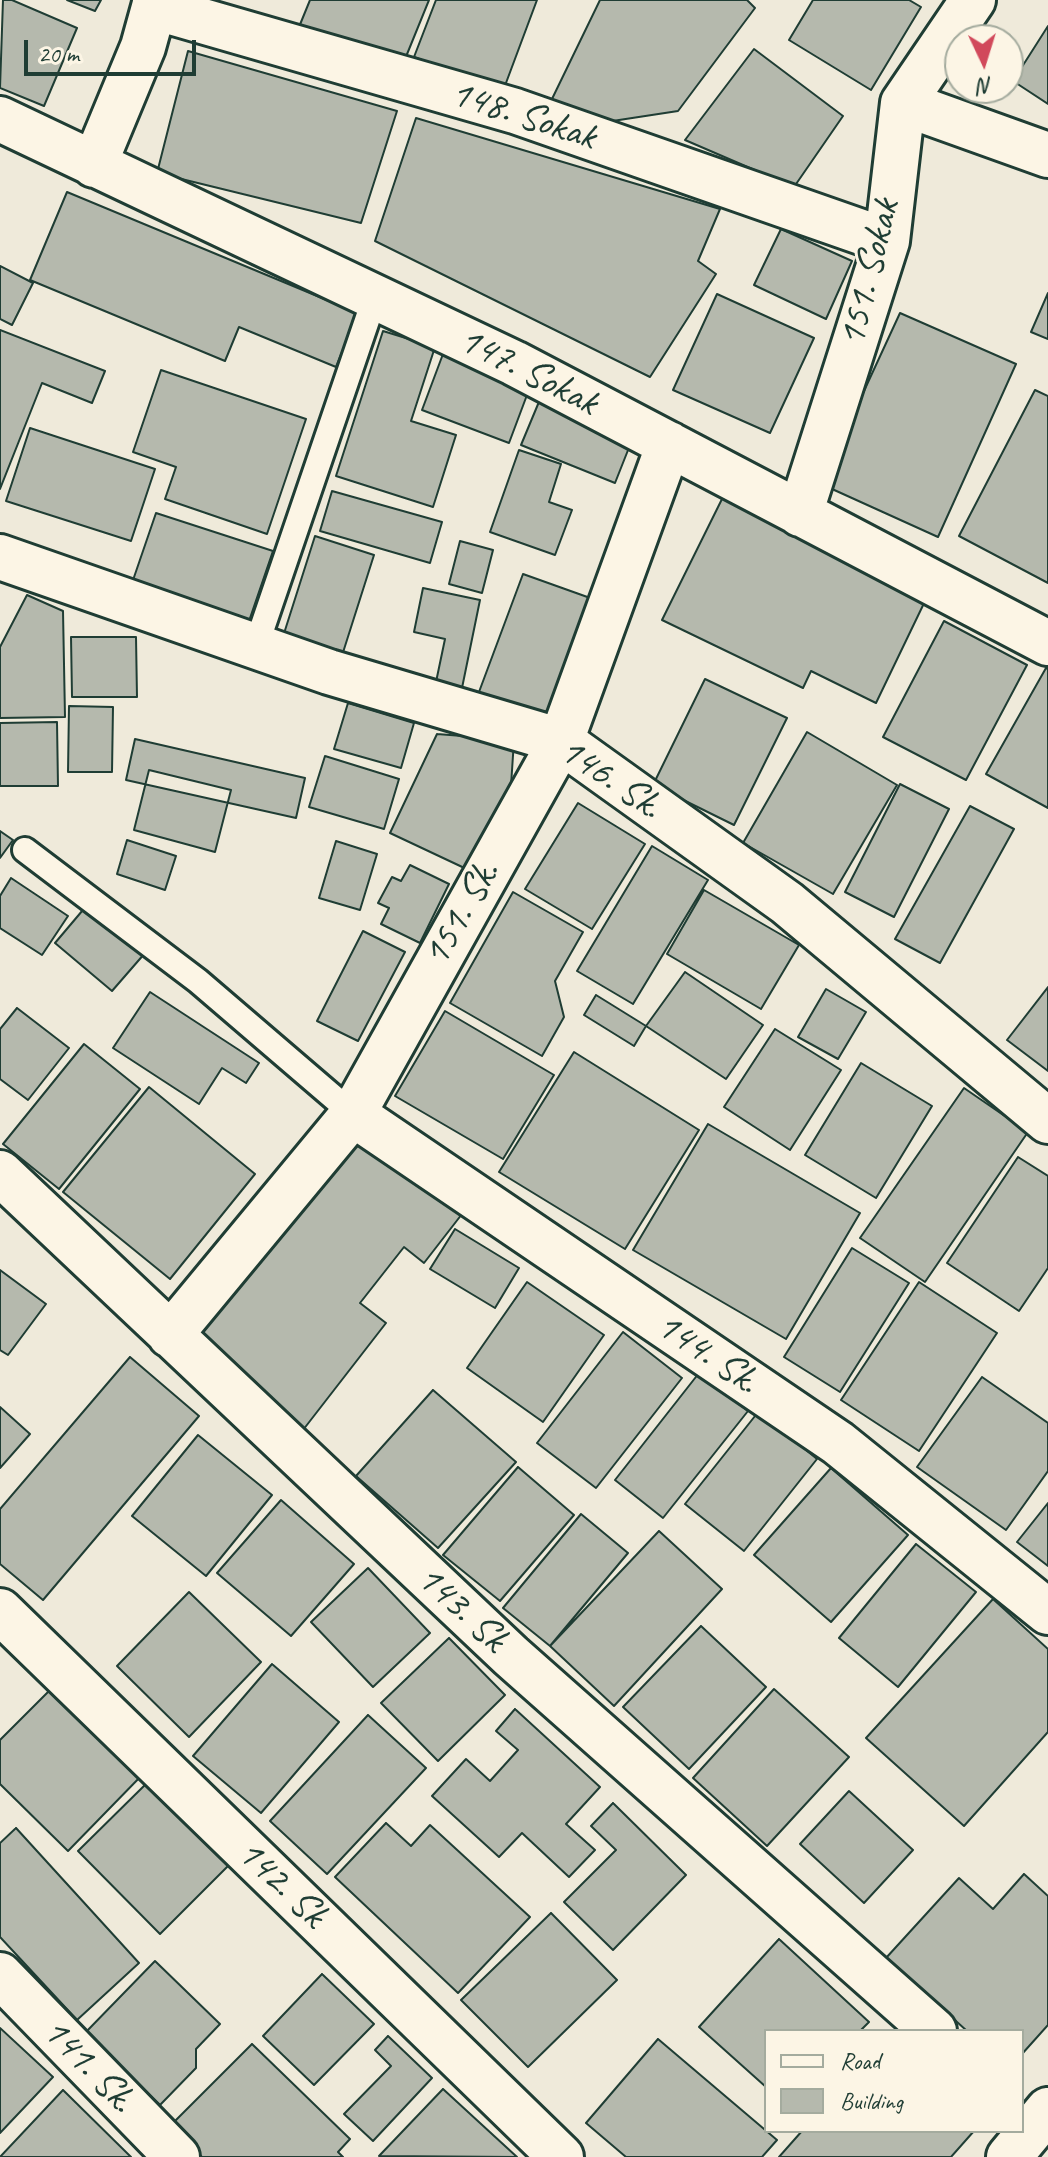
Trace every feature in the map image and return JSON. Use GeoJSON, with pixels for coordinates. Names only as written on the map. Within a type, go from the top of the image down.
{"type":"FeatureCollection","features":[{"type":"Feature","properties":{"kind":"street","name":"151. Sokak"},"geometry":{"type":"LineString","coordinates":[[800,514],[887,241],[903,103],[973,0]]}},
{"type":"Feature","properties":{"kind":"street"},"geometry":{"type":"LineString","coordinates":[[94,165],[143,47],[155,4]]}},
{"type":"Feature","properties":{"kind":"street","name":"148. Sokak"},"geometry":{"type":"LineString","coordinates":[[155,4],[515,111],[887,241]]}},
{"type":"Feature","properties":{"kind":"street"},"geometry":{"type":"LineString","coordinates":[[903,103],[1048,155]]}},
{"type":"Feature","properties":{"kind":"street","name":"147. Sokak"},"geometry":{"type":"LineString","coordinates":[[0,119],[514,363],[1048,643]]}},
{"type":"Feature","properties":{"kind":"street","name":"151. Sk."},"geometry":{"type":"LineString","coordinates":[[170,1335],[353,1114],[561,741],[669,444]]}},
{"type":"Feature","properties":{"kind":"street","name":"146. Sk."},"geometry":{"type":"LineString","coordinates":[[0,557],[256,646],[561,741],[787,903],[1048,1121]]}},
{"type":"Feature","properties":{"kind":"street","name":"144. Sk."},"geometry":{"type":"LineString","coordinates":[[353,1114],[838,1443],[1048,1612]]}},
{"type":"Feature","properties":{"kind":"street","name":"143. Sk"},"geometry":{"type":"LineString","coordinates":[[0,1173],[511,1656],[932,2029]]}},
{"type":"Feature","properties":{"kind":"street","name":"142. Sk"},"geometry":{"type":"LineString","coordinates":[[0,1611],[561,2157]]}},
{"type":"Feature","properties":{"kind":"street","name":"141. Sk."},"geometry":{"type":"LineString","coordinates":[[0,1975],[177,2157]]}},
{"type":"Feature","properties":{"kind":"street"},"geometry":{"type":"LineString","coordinates":[[1009,2157],[1039,2119]]}},
{"type":"Feature","properties":{"kind":"lane"},"geometry":{"type":"LineString","coordinates":[[256,646],[375,297]]}},
{"type":"Feature","properties":{"kind":"lane"},"geometry":{"type":"LineString","coordinates":[[25,850],[198,981],[353,1114]]}},
{"type":"Feature","properties":{"kind":"building"},"geometry":{"type":"Polygon","coordinates":[[[3,0],[12,0],[77,28],[44,106],[0,88],[3,0]]]}},
{"type":"Feature","properties":{"kind":"building"},"geometry":{"type":"Polygon","coordinates":[[[67,0],[101,0],[95,11],[67,0]]]}},
{"type":"Feature","properties":{"kind":"building"},"geometry":{"type":"Polygon","coordinates":[[[310,0],[429,0],[401,69],[299,27],[310,0]]]}},
{"type":"Feature","properties":{"kind":"building"},"geometry":{"type":"Polygon","coordinates":[[[436,0],[537,0],[503,91],[414,57],[436,0]]]}},
{"type":"Feature","properties":{"kind":"building"},"geometry":{"type":"Polygon","coordinates":[[[600,0],[747,0],[755,8],[678,111],[606,122],[551,101],[600,0]]]}},
{"type":"Feature","properties":{"kind":"building"},"geometry":{"type":"Polygon","coordinates":[[[813,0],[909,0],[921,7],[871,90],[789,40],[813,0]]]}},
{"type":"Feature","properties":{"kind":"building"},"geometry":{"type":"Polygon","coordinates":[[[1048,26],[1048,104],[1024,88],[1024,64],[1048,26]]]}},
{"type":"Feature","properties":{"kind":"building"},"geometry":{"type":"Polygon","coordinates":[[[754,49],[843,116],[794,187],[685,140],[754,49]]]}},
{"type":"Feature","properties":{"kind":"building"},"geometry":{"type":"Polygon","coordinates":[[[188,51],[397,111],[361,223],[157,173],[188,51]]]}},
{"type":"Feature","properties":{"kind":"building"},"geometry":{"type":"Polygon","coordinates":[[[416,118],[720,209],[698,261],[716,274],[650,377],[375,241],[416,118]]]}},
{"type":"Feature","properties":{"kind":"building"},"geometry":{"type":"Polygon","coordinates":[[[67,192],[358,313],[336,367],[239,327],[225,361],[30,280],[67,192]]]}},
{"type":"Feature","properties":{"kind":"building"},"geometry":{"type":"Polygon","coordinates":[[[781,229],[852,261],[826,319],[754,285],[781,229]]]}},
{"type":"Feature","properties":{"kind":"building"},"geometry":{"type":"Polygon","coordinates":[[[0,266],[33,283],[12,325],[0,319],[0,266]]]}},
{"type":"Feature","properties":{"kind":"building"},"geometry":{"type":"Polygon","coordinates":[[[1048,293],[1048,339],[1031,332],[1048,293]]]}},
{"type":"Feature","properties":{"kind":"building"},"geometry":{"type":"Polygon","coordinates":[[[717,294],[814,338],[770,433],[673,390],[717,294]]]}},
{"type":"Feature","properties":{"kind":"building"},"geometry":{"type":"Polygon","coordinates":[[[900,313],[1016,364],[938,537],[821,484],[900,313]]]}},
{"type":"Feature","properties":{"kind":"building"},"geometry":{"type":"Polygon","coordinates":[[[0,330],[105,371],[92,403],[42,383],[0,489],[0,330]]]}},
{"type":"Feature","properties":{"kind":"building"},"geometry":{"type":"Polygon","coordinates":[[[383,331],[435,347],[411,421],[456,435],[433,507],[336,476],[383,331]]]}},
{"type":"Feature","properties":{"kind":"building"},"geometry":{"type":"Polygon","coordinates":[[[443,354],[530,387],[509,443],[422,410],[443,354]]]}},
{"type":"Feature","properties":{"kind":"building"},"geometry":{"type":"Polygon","coordinates":[[[161,370],[306,419],[267,534],[165,499],[176,467],[133,452],[161,370]]]}},
{"type":"Feature","properties":{"kind":"building"},"geometry":{"type":"Polygon","coordinates":[[[1035,390],[1048,396],[1048,583],[959,536],[1035,390]]]}},
{"type":"Feature","properties":{"kind":"building"},"geometry":{"type":"Polygon","coordinates":[[[541,397],[634,435],[615,483],[521,445],[541,397]]]}},
{"type":"Feature","properties":{"kind":"building"},"geometry":{"type":"Polygon","coordinates":[[[30,428],[155,469],[131,541],[6,501],[30,428]]]}},
{"type":"Feature","properties":{"kind":"building"},"geometry":{"type":"Polygon","coordinates":[[[519,450],[561,464],[549,502],[572,510],[555,555],[490,532],[519,450]]]}},
{"type":"Feature","properties":{"kind":"building"},"geometry":{"type":"Polygon","coordinates":[[[332,491],[442,522],[430,563],[320,531],[332,491]]]}},
{"type":"Feature","properties":{"kind":"building"},"geometry":{"type":"Polygon","coordinates":[[[723,497],[927,597],[876,703],[811,671],[803,688],[662,620],[723,497]]]}},
{"type":"Feature","properties":{"kind":"building"},"geometry":{"type":"Polygon","coordinates":[[[156,513],[273,551],[248,624],[131,586],[156,513]]]}},
{"type":"Feature","properties":{"kind":"building"},"geometry":{"type":"Polygon","coordinates":[[[315,536],[374,555],[339,665],[280,646],[315,536]]]}},
{"type":"Feature","properties":{"kind":"building"},"geometry":{"type":"Polygon","coordinates":[[[460,541],[493,550],[482,593],[449,584],[460,541]]]}},
{"type":"Feature","properties":{"kind":"building"},"geometry":{"type":"Polygon","coordinates":[[[523,574],[593,599],[546,726],[476,700],[523,574]]]}},
{"type":"Feature","properties":{"kind":"building"},"geometry":{"type":"Polygon","coordinates":[[[423,588],[480,600],[462,688],[436,682],[445,639],[414,632],[423,588]]]}},
{"type":"Feature","properties":{"kind":"building"},"geometry":{"type":"Polygon","coordinates":[[[27,595],[63,611],[65,717],[0,718],[0,647],[27,595]]]}},
{"type":"Feature","properties":{"kind":"building"},"geometry":{"type":"Polygon","coordinates":[[[944,621],[1027,665],[966,780],[883,737],[944,621]]]}},
{"type":"Feature","properties":{"kind":"building"},"geometry":{"type":"Polygon","coordinates":[[[71,637],[136,637],[137,697],[72,697],[71,637]]]}},
{"type":"Feature","properties":{"kind":"building"},"geometry":{"type":"Polygon","coordinates":[[[1048,669],[1048,808],[986,774],[1048,669]]]}},
{"type":"Feature","properties":{"kind":"building"},"geometry":{"type":"Polygon","coordinates":[[[705,679],[787,718],[734,825],[653,785],[705,679]]]}},
{"type":"Feature","properties":{"kind":"building"},"geometry":{"type":"Polygon","coordinates":[[[348,703],[414,723],[401,768],[334,749],[348,703]]]}},
{"type":"Feature","properties":{"kind":"building"},"geometry":{"type":"Polygon","coordinates":[[[69,706],[113,707],[112,772],[68,772],[69,706]]]}},
{"type":"Feature","properties":{"kind":"building"},"geometry":{"type":"Polygon","coordinates":[[[57,722],[58,786],[0,786],[0,723],[57,722]]]}},
{"type":"Feature","properties":{"kind":"building"},"geometry":{"type":"Polygon","coordinates":[[[807,732],[897,785],[833,894],[743,843],[807,732]]]}},
{"type":"Feature","properties":{"kind":"building"},"geometry":{"type":"Polygon","coordinates":[[[437,734],[514,740],[510,801],[475,873],[390,833],[437,734]]]}},
{"type":"Feature","properties":{"kind":"building"},"geometry":{"type":"Polygon","coordinates":[[[135,739],[305,778],[296,818],[126,780],[135,739]]]}},
{"type":"Feature","properties":{"kind":"building"},"geometry":{"type":"Polygon","coordinates":[[[325,756],[399,779],[384,829],[309,807],[325,756]]]}},
{"type":"Feature","properties":{"kind":"building"},"geometry":{"type":"Polygon","coordinates":[[[149,770],[231,790],[215,852],[134,830],[149,770]]]}},
{"type":"Feature","properties":{"kind":"building"},"geometry":{"type":"Polygon","coordinates":[[[900,784],[949,809],[894,917],[845,892],[900,784]]]}},
{"type":"Feature","properties":{"kind":"building"},"geometry":{"type":"Polygon","coordinates":[[[578,803],[645,844],[592,929],[525,889],[578,803]]]}},
{"type":"Feature","properties":{"kind":"building"},"geometry":{"type":"Polygon","coordinates":[[[970,806],[1014,829],[940,963],[895,939],[970,806]]]}},
{"type":"Feature","properties":{"kind":"building"},"geometry":{"type":"Polygon","coordinates":[[[0,831],[13,840],[0,858],[0,831]]]}},
{"type":"Feature","properties":{"kind":"building"},"geometry":{"type":"Polygon","coordinates":[[[127,840],[176,856],[165,890],[117,874],[127,840]]]}},
{"type":"Feature","properties":{"kind":"building"},"geometry":{"type":"Polygon","coordinates":[[[336,841],[377,854],[360,910],[319,898],[336,841]]]}},
{"type":"Feature","properties":{"kind":"building"},"geometry":{"type":"Polygon","coordinates":[[[652,846],[708,880],[633,1004],[577,971],[652,846]]]}},
{"type":"Feature","properties":{"kind":"building"},"geometry":{"type":"Polygon","coordinates":[[[410,865],[449,884],[420,943],[381,924],[389,908],[378,903],[392,877],[401,881],[410,865]]]}},
{"type":"Feature","properties":{"kind":"building"},"geometry":{"type":"Polygon","coordinates":[[[11,878],[68,916],[42,955],[0,928],[0,896],[11,878]]]}},
{"type":"Feature","properties":{"kind":"building"},"geometry":{"type":"Polygon","coordinates":[[[704,890],[799,945],[761,1009],[667,954],[704,890]]]}},
{"type":"Feature","properties":{"kind":"building"},"geometry":{"type":"Polygon","coordinates":[[[513,892],[583,932],[555,981],[564,1017],[542,1056],[450,1003],[513,892]]]}},
{"type":"Feature","properties":{"kind":"building"},"geometry":{"type":"Polygon","coordinates":[[[88,904],[145,953],[112,991],[55,943],[88,904]]]}},
{"type":"Feature","properties":{"kind":"building"},"geometry":{"type":"Polygon","coordinates":[[[363,931],[405,952],[358,1041],[317,1021],[363,931]]]}},
{"type":"Feature","properties":{"kind":"building"},"geometry":{"type":"Polygon","coordinates":[[[685,972],[763,1025],[726,1079],[646,1026],[685,972]]]}},
{"type":"Feature","properties":{"kind":"building"},"geometry":{"type":"Polygon","coordinates":[[[1048,987],[1048,1071],[1007,1040],[1048,987]]]}},
{"type":"Feature","properties":{"kind":"building"},"geometry":{"type":"Polygon","coordinates":[[[826,989],[866,1012],[838,1059],[798,1037],[826,989]]]}},
{"type":"Feature","properties":{"kind":"building"},"geometry":{"type":"Polygon","coordinates":[[[150,992],[259,1063],[246,1083],[222,1068],[199,1104],[113,1048],[150,992]]]}},
{"type":"Feature","properties":{"kind":"building"},"geometry":{"type":"Polygon","coordinates":[[[596,995],[646,1026],[634,1046],[584,1015],[596,995]]]}},
{"type":"Feature","properties":{"kind":"building"},"geometry":{"type":"Polygon","coordinates":[[[17,1008],[69,1048],[28,1100],[0,1079],[0,1029],[17,1008]]]}},
{"type":"Feature","properties":{"kind":"building"},"geometry":{"type":"Polygon","coordinates":[[[445,1011],[554,1075],[503,1159],[395,1096],[445,1011]]]}},
{"type":"Feature","properties":{"kind":"building"},"geometry":{"type":"Polygon","coordinates":[[[775,1029],[841,1070],[790,1150],[724,1107],[775,1029]]]}},
{"type":"Feature","properties":{"kind":"building"},"geometry":{"type":"Polygon","coordinates":[[[84,1044],[140,1089],[59,1189],[3,1144],[84,1044]]]}},
{"type":"Feature","properties":{"kind":"building"},"geometry":{"type":"Polygon","coordinates":[[[574,1052],[699,1130],[625,1249],[499,1172],[574,1052]]]}},
{"type":"Feature","properties":{"kind":"building"},"geometry":{"type":"Polygon","coordinates":[[[861,1063],[932,1106],[876,1198],[805,1155],[861,1063]]]}},
{"type":"Feature","properties":{"kind":"building"},"geometry":{"type":"Polygon","coordinates":[[[149,1087],[255,1174],[170,1279],[63,1192],[149,1087]]]}},
{"type":"Feature","properties":{"kind":"building"},"geometry":{"type":"Polygon","coordinates":[[[964,1088],[1028,1132],[925,1282],[860,1238],[964,1088]]]}},
{"type":"Feature","properties":{"kind":"building"},"geometry":{"type":"Polygon","coordinates":[[[708,1124],[860,1213],[786,1339],[633,1250],[708,1124]]]}},
{"type":"Feature","properties":{"kind":"building"},"geometry":{"type":"Polygon","coordinates":[[[354,1130],[462,1214],[424,1263],[404,1247],[360,1303],[386,1323],[303,1430],[189,1341],[354,1130]]]}},
{"type":"Feature","properties":{"kind":"building"},"geometry":{"type":"Polygon","coordinates":[[[1018,1157],[1048,1176],[1048,1268],[1019,1311],[947,1263],[1018,1157]]]}},
{"type":"Feature","properties":{"kind":"building"},"geometry":{"type":"Polygon","coordinates":[[[455,1229],[519,1268],[495,1308],[430,1269],[455,1229]]]}},
{"type":"Feature","properties":{"kind":"building"},"geometry":{"type":"Polygon","coordinates":[[[852,1248],[909,1283],[840,1392],[784,1357],[852,1248]]]}},
{"type":"Feature","properties":{"kind":"building"},"geometry":{"type":"Polygon","coordinates":[[[0,1270],[46,1304],[8,1355],[0,1350],[0,1270]]]}},
{"type":"Feature","properties":{"kind":"building"},"geometry":{"type":"Polygon","coordinates":[[[527,1282],[604,1335],[543,1422],[467,1368],[527,1282]]]}},
{"type":"Feature","properties":{"kind":"building"},"geometry":{"type":"Polygon","coordinates":[[[919,1282],[997,1333],[919,1451],[841,1400],[919,1282]]]}},
{"type":"Feature","properties":{"kind":"building"},"geometry":{"type":"Polygon","coordinates":[[[623,1332],[682,1378],[596,1488],[537,1443],[623,1332]]]}},
{"type":"Feature","properties":{"kind":"building"},"geometry":{"type":"Polygon","coordinates":[[[130,1357],[199,1416],[43,1600],[0,1564],[0,1509],[130,1357]]]}},
{"type":"Feature","properties":{"kind":"building"},"geometry":{"type":"Polygon","coordinates":[[[699,1373],[748,1411],[663,1518],[615,1480],[699,1373]]]}},
{"type":"Feature","properties":{"kind":"building"},"geometry":{"type":"Polygon","coordinates":[[[982,1377],[1048,1423],[1048,1471],[1006,1530],[917,1467],[982,1377]]]}},
{"type":"Feature","properties":{"kind":"building"},"geometry":{"type":"Polygon","coordinates":[[[433,1390],[516,1462],[438,1548],[356,1476],[433,1390]]]}},
{"type":"Feature","properties":{"kind":"building"},"geometry":{"type":"Polygon","coordinates":[[[0,1407],[30,1434],[0,1468],[0,1407]]]}},
{"type":"Feature","properties":{"kind":"building"},"geometry":{"type":"Polygon","coordinates":[[[759,1411],[817,1459],[744,1551],[685,1504],[759,1411]]]}},
{"type":"Feature","properties":{"kind":"building"},"geometry":{"type":"Polygon","coordinates":[[[198,1435],[272,1495],[206,1576],[132,1516],[198,1435]]]}},
{"type":"Feature","properties":{"kind":"building"},"geometry":{"type":"Polygon","coordinates":[[[518,1467],[574,1515],[500,1601],[443,1555],[518,1467]]]}},
{"type":"Feature","properties":{"kind":"building"},"geometry":{"type":"Polygon","coordinates":[[[831,1468],[908,1535],[831,1622],[754,1555],[831,1468]]]}},
{"type":"Feature","properties":{"kind":"building"},"geometry":{"type":"Polygon","coordinates":[[[281,1500],[354,1564],[291,1636],[217,1573],[281,1500]]]}},
{"type":"Feature","properties":{"kind":"building"},"geometry":{"type":"Polygon","coordinates":[[[1048,1503],[1048,1566],[1017,1542],[1048,1503]]]}},
{"type":"Feature","properties":{"kind":"building"},"geometry":{"type":"Polygon","coordinates":[[[581,1514],[628,1553],[550,1646],[503,1608],[581,1514]]]}},
{"type":"Feature","properties":{"kind":"building"},"geometry":{"type":"Polygon","coordinates":[[[659,1531],[722,1589],[614,1706],[550,1646],[659,1531]]]}},
{"type":"Feature","properties":{"kind":"building"},"geometry":{"type":"Polygon","coordinates":[[[916,1544],[976,1592],[898,1687],[839,1638],[916,1544]]]}},
{"type":"Feature","properties":{"kind":"building"},"geometry":{"type":"Polygon","coordinates":[[[368,1568],[430,1633],[373,1687],[311,1622],[368,1568]]]}},
{"type":"Feature","properties":{"kind":"building"},"geometry":{"type":"Polygon","coordinates":[[[189,1592],[261,1662],[189,1737],[117,1666],[189,1592]]]}},
{"type":"Feature","properties":{"kind":"building"},"geometry":{"type":"Polygon","coordinates":[[[993,1599],[1048,1649],[1048,1732],[964,1826],[866,1738],[993,1599]]]}},
{"type":"Feature","properties":{"kind":"building"},"geometry":{"type":"Polygon","coordinates":[[[701,1626],[766,1687],[689,1769],[623,1707],[701,1626]]]}},
{"type":"Feature","properties":{"kind":"building"},"geometry":{"type":"Polygon","coordinates":[[[449,1638],[505,1695],[438,1761],[381,1703],[449,1638]]]}},
{"type":"Feature","properties":{"kind":"building"},"geometry":{"type":"Polygon","coordinates":[[[272,1664],[339,1722],[261,1813],[193,1756],[272,1664]]]}},
{"type":"Feature","properties":{"kind":"building"},"geometry":{"type":"Polygon","coordinates":[[[55,1685],[145,1772],[68,1851],[0,1784],[0,1740],[55,1685]]]}},
{"type":"Feature","properties":{"kind":"building"},"geometry":{"type":"Polygon","coordinates":[[[774,1689],[849,1757],[767,1846],[693,1778],[774,1689]]]}},
{"type":"Feature","properties":{"kind":"building"},"geometry":{"type":"Polygon","coordinates":[[[515,1709],[600,1787],[566,1824],[595,1850],[569,1877],[522,1833],[499,1857],[432,1796],[466,1759],[490,1781],[518,1750],[496,1731],[515,1709]]]}},
{"type":"Feature","properties":{"kind":"building"},"geometry":{"type":"Polygon","coordinates":[[[368,1715],[426,1768],[327,1874],[270,1821],[368,1715]]]}},
{"type":"Feature","properties":{"kind":"building"},"geometry":{"type":"Polygon","coordinates":[[[150,1780],[232,1862],[160,1934],[78,1851],[150,1780]]]}},
{"type":"Feature","properties":{"kind":"building"},"geometry":{"type":"Polygon","coordinates":[[[849,1791],[913,1850],[864,1903],[800,1844],[849,1791]]]}},
{"type":"Feature","properties":{"kind":"building"},"geometry":{"type":"Polygon","coordinates":[[[613,1803],[686,1875],[613,1950],[564,1902],[616,1850],[591,1826],[613,1803]]]}},
{"type":"Feature","properties":{"kind":"building"},"geometry":{"type":"Polygon","coordinates":[[[386,1823],[411,1846],[430,1825],[530,1917],[458,1993],[335,1877],[386,1823]]]}},
{"type":"Feature","properties":{"kind":"building"},"geometry":{"type":"Polygon","coordinates":[[[16,1828],[139,1963],[77,2020],[0,1937],[0,1843],[16,1828]]]}},
{"type":"Feature","properties":{"kind":"building"},"geometry":{"type":"Polygon","coordinates":[[[1024,1874],[1048,1896],[1048,2025],[1024,2052],[1024,2029],[965,2029],[886,1958],[959,1878],[993,1909],[1024,1874]]]}},
{"type":"Feature","properties":{"kind":"building"},"geometry":{"type":"Polygon","coordinates":[[[551,1913],[617,1980],[528,2067],[461,2000],[551,1913]]]}},
{"type":"Feature","properties":{"kind":"building"},"geometry":{"type":"Polygon","coordinates":[[[779,1939],[869,2022],[862,2029],[764,2029],[764,2085],[699,2027],[779,1939]]]}},
{"type":"Feature","properties":{"kind":"building"},"geometry":{"type":"Polygon","coordinates":[[[155,1961],[220,2024],[196,2049],[196,2068],[160,2105],[85,2033],[155,1961]]]}},
{"type":"Feature","properties":{"kind":"building"},"geometry":{"type":"Polygon","coordinates":[[[322,1974],[374,2024],[314,2085],[263,2036],[322,1974]]]}},
{"type":"Feature","properties":{"kind":"building"},"geometry":{"type":"Polygon","coordinates":[[[0,2028],[53,2077],[0,2133],[0,2028]]]}},
{"type":"Feature","properties":{"kind":"building"},"geometry":{"type":"Polygon","coordinates":[[[388,2036],[432,2078],[373,2141],[344,2114],[391,2066],[375,2050],[388,2036]]]}},
{"type":"Feature","properties":{"kind":"building"},"geometry":{"type":"Polygon","coordinates":[[[658,2039],[764,2129],[764,2133],[777,2140],[762,2157],[626,2157],[586,2123],[658,2039]]]}},
{"type":"Feature","properties":{"kind":"building"},"geometry":{"type":"Polygon","coordinates":[[[252,2044],[350,2139],[338,2152],[343,2157],[202,2157],[170,2126],[252,2044]]]}},
{"type":"Feature","properties":{"kind":"building"},"geometry":{"type":"Polygon","coordinates":[[[443,2089],[517,2157],[379,2156],[443,2089]]]}},
{"type":"Feature","properties":{"kind":"building"},"geometry":{"type":"Polygon","coordinates":[[[63,2090],[131,2157],[0,2157],[63,2090]]]}},
{"type":"Feature","properties":{"kind":"building"},"geometry":{"type":"Polygon","coordinates":[[[800,2133],[972,2133],[951,2157],[779,2157],[800,2133]]]}}]}
